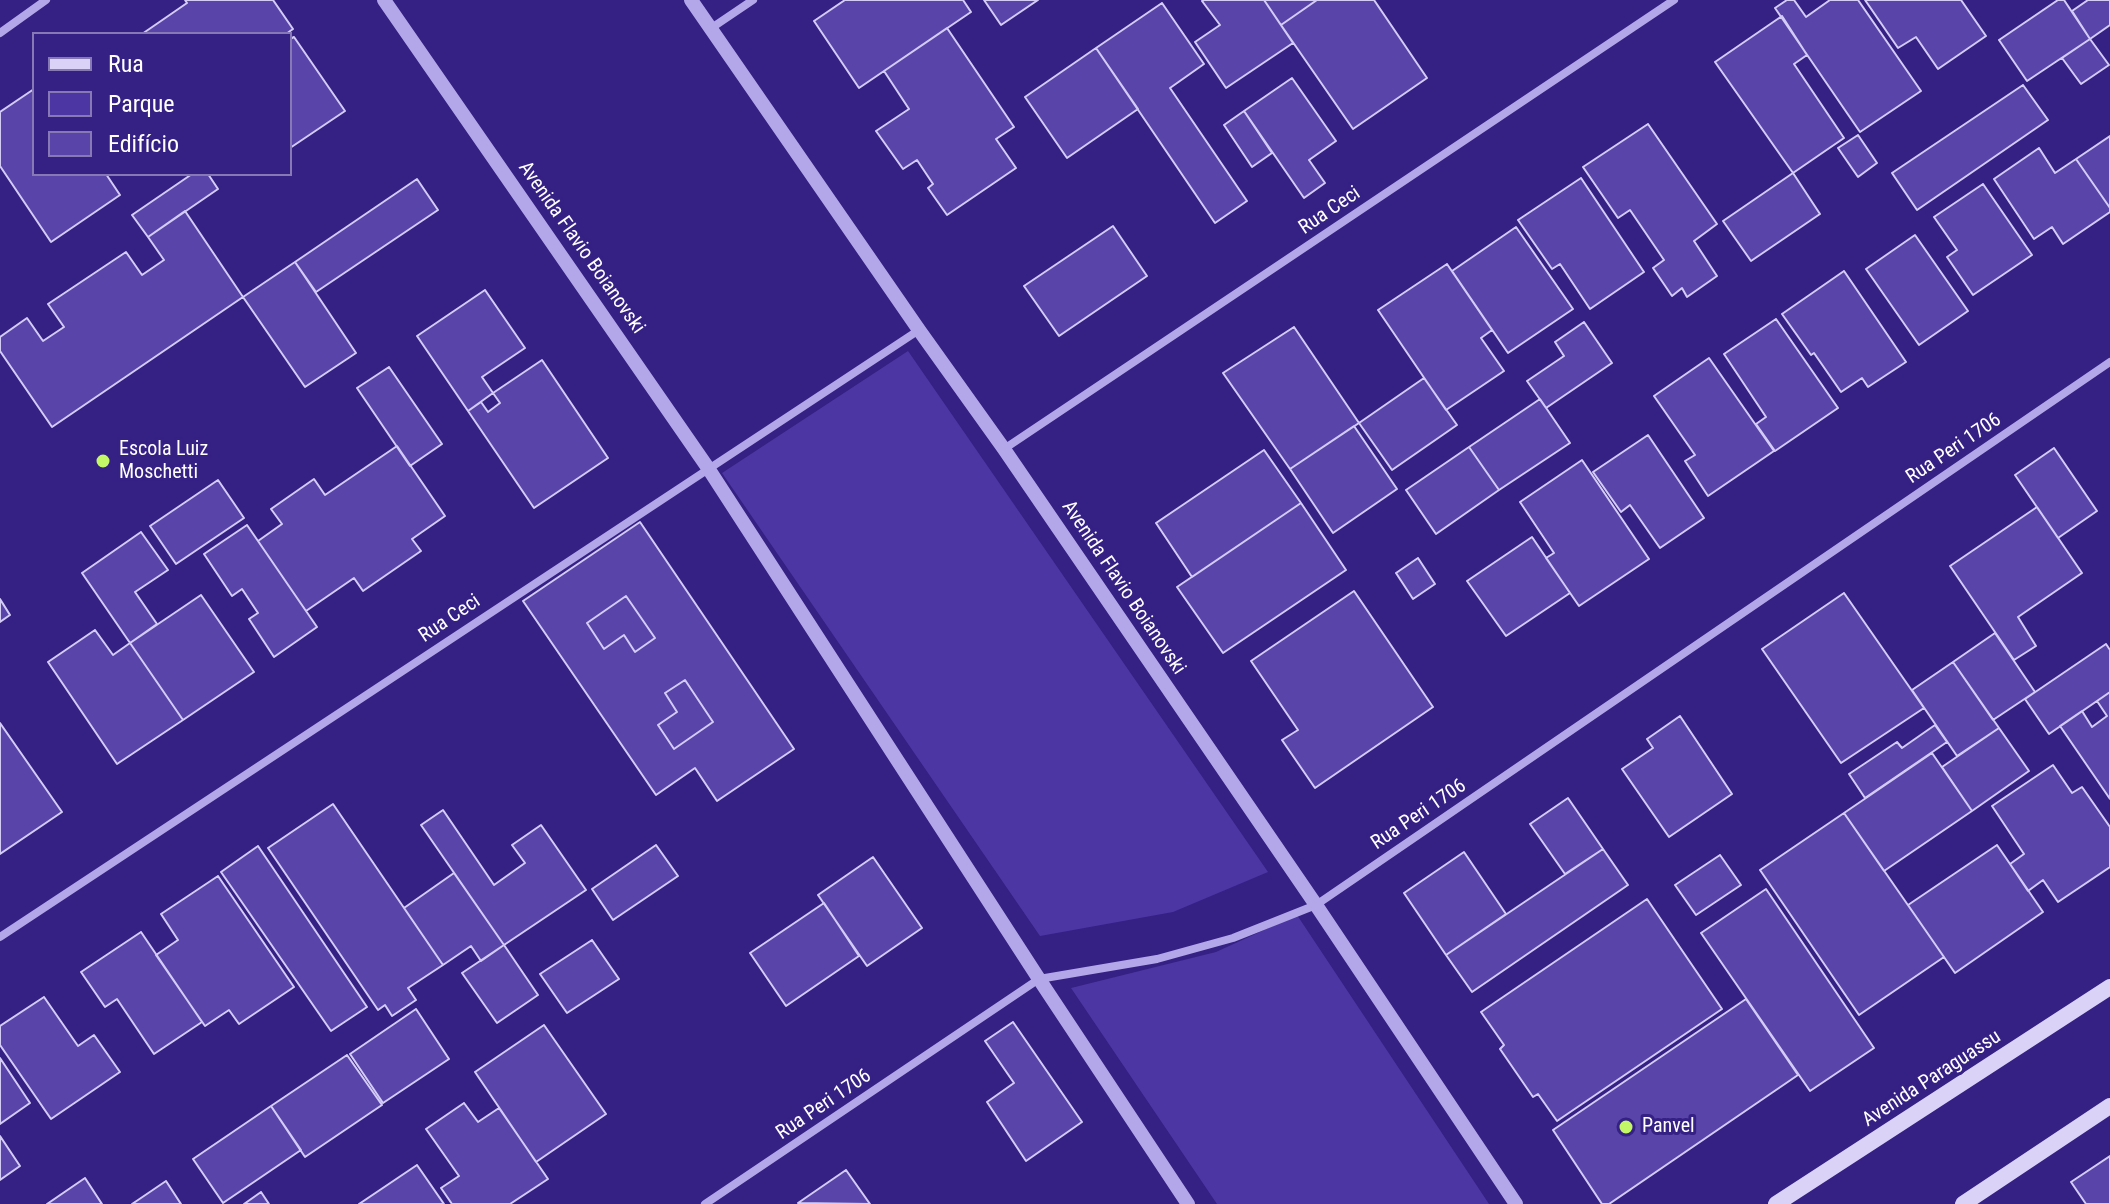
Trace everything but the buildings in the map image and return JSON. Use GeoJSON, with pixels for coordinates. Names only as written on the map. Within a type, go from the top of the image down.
{"type":"FeatureCollection","features":[{"type":"Feature","properties":{"kind":"main road","name":"Avenida Paraguassu"},"geometry":{"type":"LineString","coordinates":[[1776,1204],[2110,987]]}},
{"type":"Feature","properties":{"kind":"main road"},"geometry":{"type":"LineString","coordinates":[[1963,1204],[2110,1106]]}},
{"type":"Feature","properties":{"kind":"street"},"geometry":{"type":"LineString","coordinates":[[0,33],[46,0]]}},
{"type":"Feature","properties":{"kind":"street","name":"Avenida Flavio Boianovski"},"geometry":{"type":"LineString","coordinates":[[384,0],[708,468],[1188,1204]]}},
{"type":"Feature","properties":{"kind":"street","name":"Avenida Flavio Boianovski"},"geometry":{"type":"LineString","coordinates":[[691,0],[1004,449],[1516,1204]]}},
{"type":"Feature","properties":{"kind":"street"},"geometry":{"type":"LineString","coordinates":[[710,29],[753,0]]}},
{"type":"Feature","properties":{"kind":"street","name":"Rua Ceci"},"geometry":{"type":"LineString","coordinates":[[1004,449],[1674,0]]}},
{"type":"Feature","properties":{"kind":"street","name":"Rua Ceci"},"geometry":{"type":"LineString","coordinates":[[0,937],[919,330]]}},
{"type":"Feature","properties":{"kind":"street","name":"Rua Peri 1706"},"geometry":{"type":"LineString","coordinates":[[705,1204],[1039,979],[1157,959],[1233,938],[1316,905],[2110,362]]}},
{"type":"Feature","properties":{"kind":"green space"},"geometry":{"type":"Polygon","coordinates":[[[908,351],[1268,872],[1173,912],[1040,936],[722,473],[908,351]]]}},
{"type":"Feature","properties":{"kind":"green space"},"geometry":{"type":"Polygon","coordinates":[[[1297,915],[1489,1204],[1217,1204],[1071,988],[1216,952],[1297,915]]]}},
{"type":"Feature","properties":{"kind":"place","name":"Escola Luiz Moschetti"},"geometry":{"type":"Point","coordinates":[103,461]}},
{"type":"Feature","properties":{"kind":"place","name":"Panvel"},"geometry":{"type":"Point","coordinates":[1626,1127]}}]}
